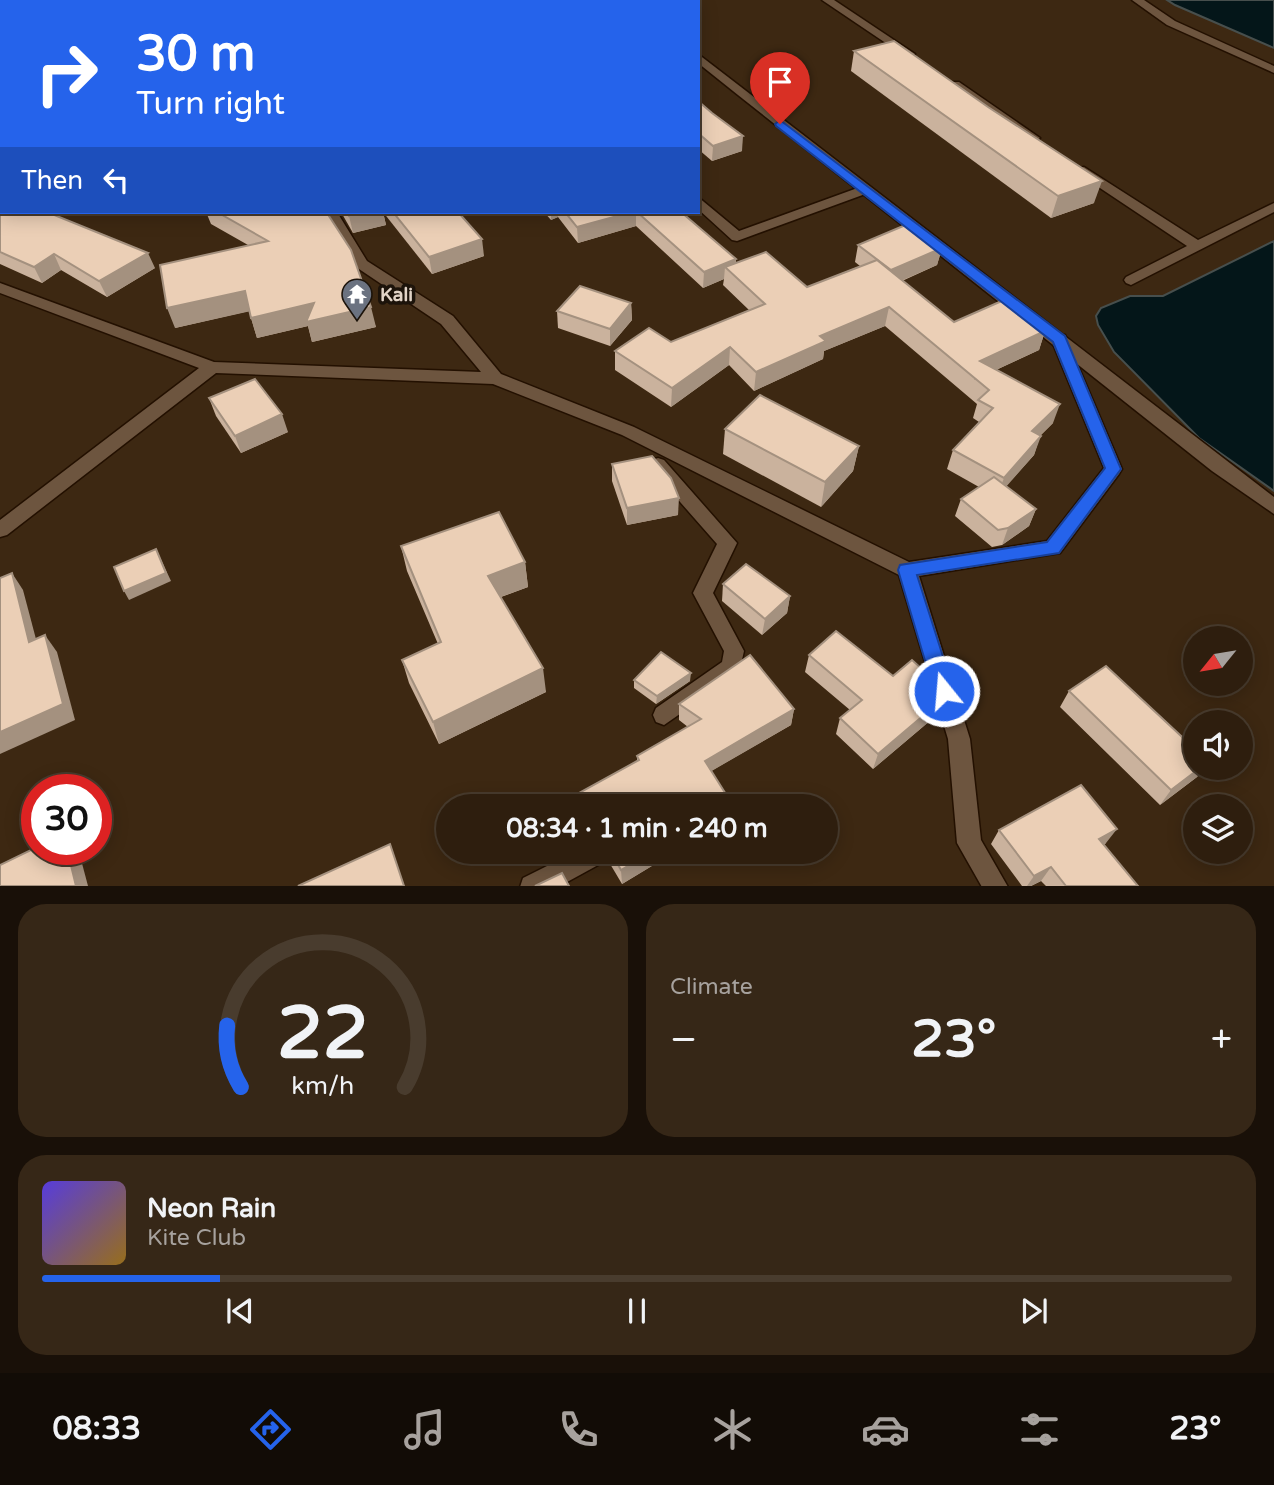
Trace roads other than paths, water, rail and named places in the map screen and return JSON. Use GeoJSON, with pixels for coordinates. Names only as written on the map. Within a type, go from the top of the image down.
{"type":"FeatureCollection","features":[{"type":"Feature","properties":{"kind":"street"},"geometry":{"type":"LineString","coordinates":[[827,0],[920,62]]}},
{"type":"Feature","properties":{"kind":"street"},"geometry":{"type":"LineString","coordinates":[[1137,0],[1171,23],[1274,70]]}},
{"type":"Feature","properties":{"kind":"street"},"geometry":{"type":"LineString","coordinates":[[700,60],[1204,457],[1274,508]]}},
{"type":"Feature","properties":{"kind":"street"},"geometry":{"type":"LineString","coordinates":[[943,77],[1047,146]]}},
{"type":"Feature","properties":{"kind":"street"},"geometry":{"type":"LineString","coordinates":[[1070,162],[1197,246]]}},
{"type":"Feature","properties":{"kind":"street"},"geometry":{"type":"LineString","coordinates":[[700,203],[737,237],[863,190]]}},
{"type":"Feature","properties":{"kind":"street"},"geometry":{"type":"LineString","coordinates":[[1131,280],[1274,206]]}},
{"type":"Feature","properties":{"kind":"street"},"geometry":{"type":"LineString","coordinates":[[331,214],[361,264],[447,320],[495,378]]}},
{"type":"Feature","properties":{"kind":"street"},"geometry":{"type":"LineString","coordinates":[[0,288],[212,368],[495,378],[628,431],[906,570],[1053,548],[1113,469],[1059,340]]}},
{"type":"Feature","properties":{"kind":"street"},"geometry":{"type":"LineString","coordinates":[[0,530],[212,368]]}},
{"type":"Feature","properties":{"kind":"street"},"geometry":{"type":"LineString","coordinates":[[628,431],[727,543],[703,593],[734,651],[732,667],[664,715]]}},
{"type":"Feature","properties":{"kind":"street"},"geometry":{"type":"LineString","coordinates":[[906,570],[959,739],[969,843],[995,886]]}},
{"type":"Feature","properties":{"kind":"street"},"geometry":{"type":"LineString","coordinates":[[534,886],[577,864]]}},
{"type":"Feature","properties":{"kind":"place","name":"Kali"},"geometry":{"type":"Point","coordinates":[357,321]}}]}
